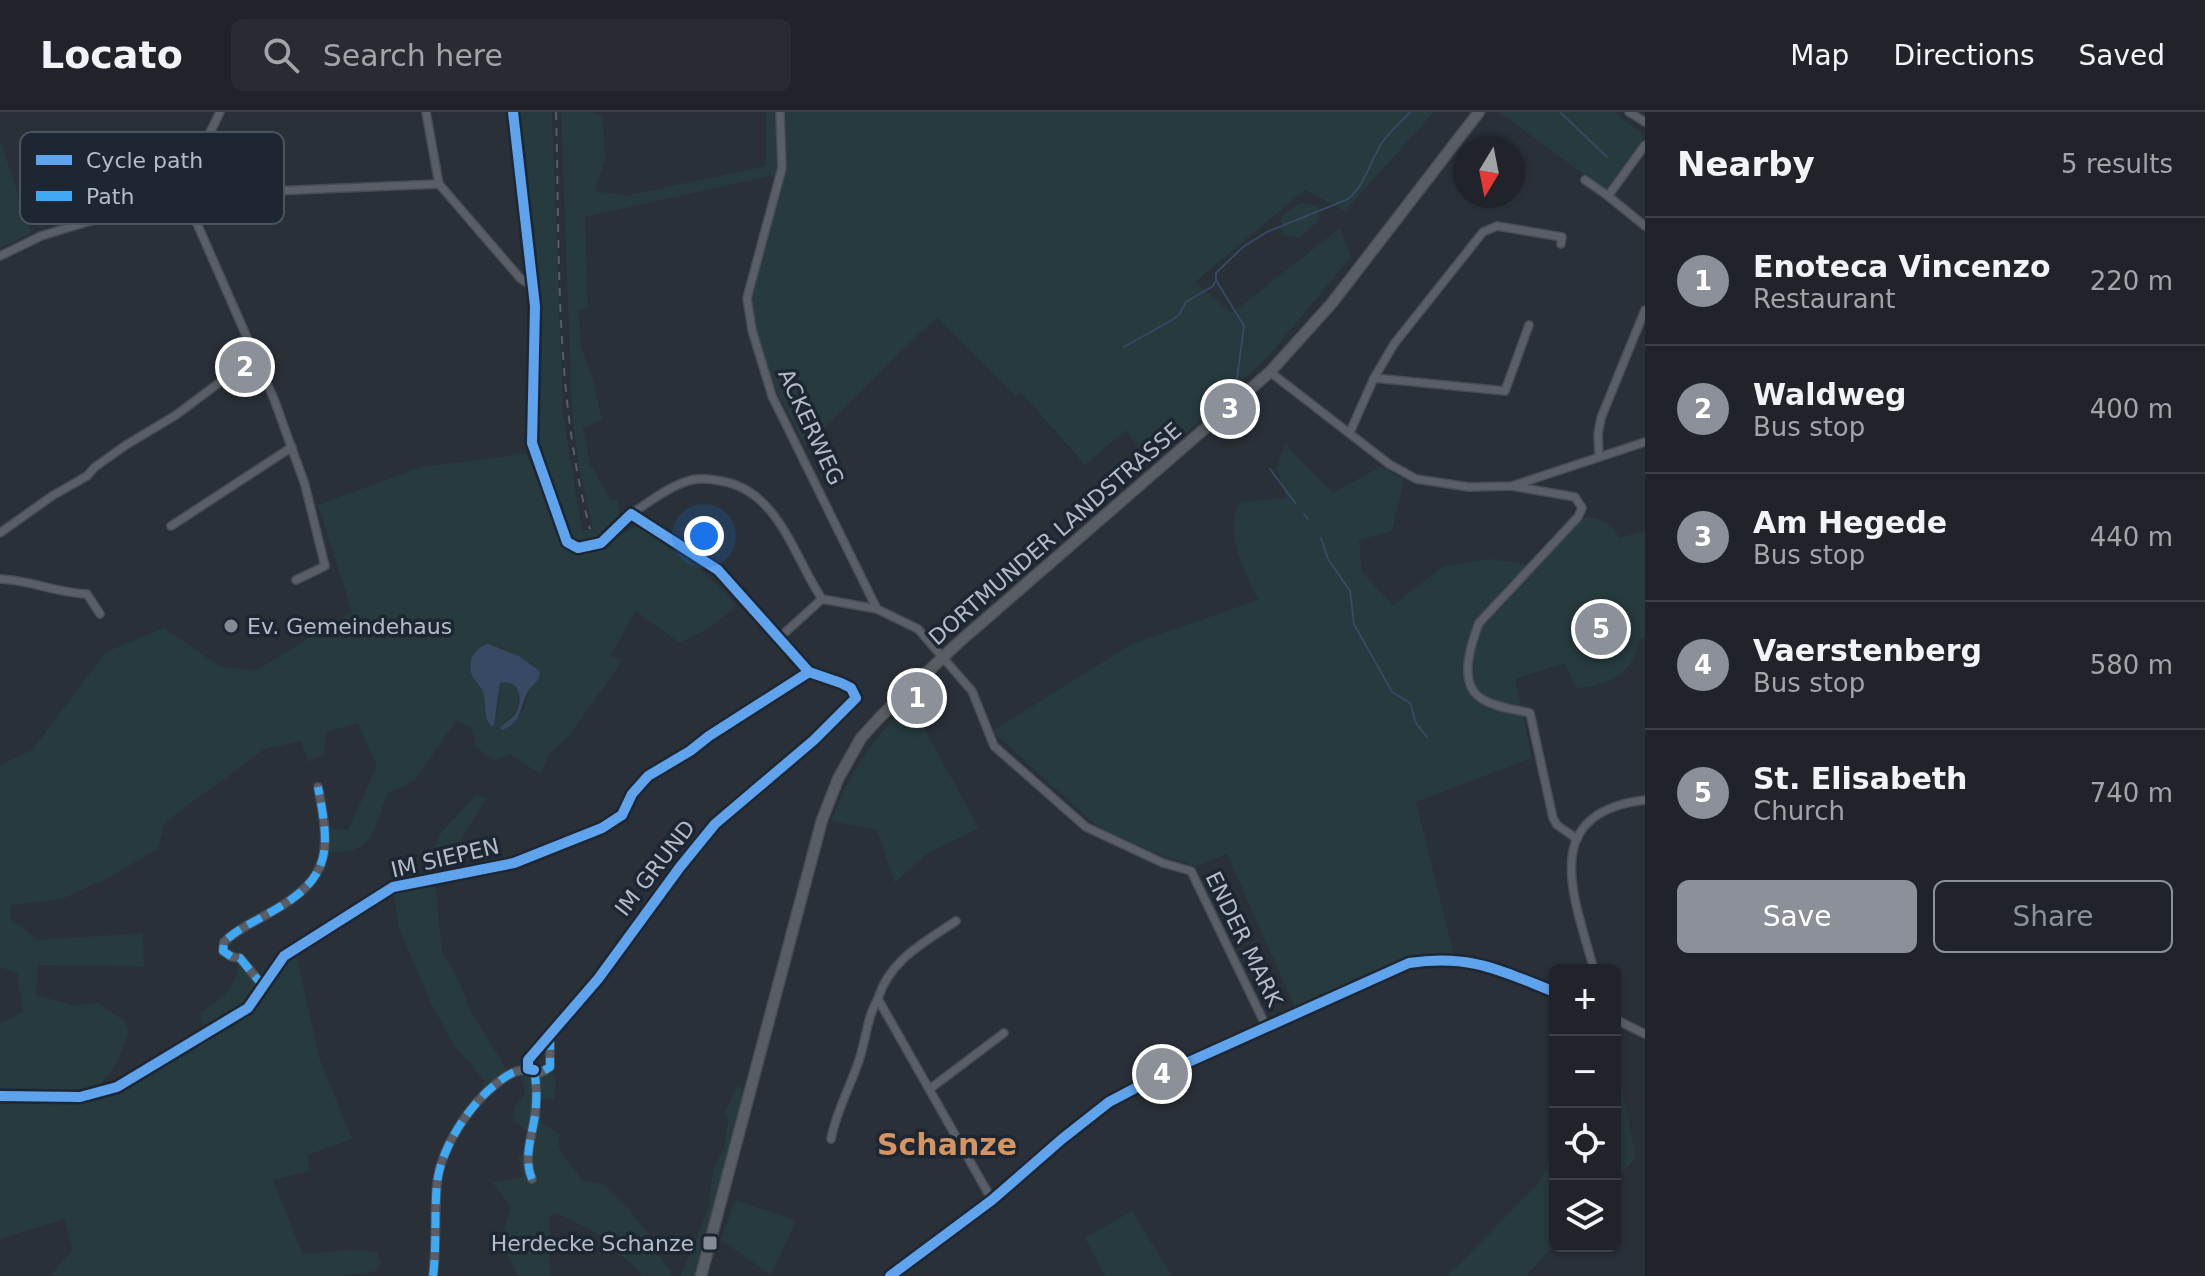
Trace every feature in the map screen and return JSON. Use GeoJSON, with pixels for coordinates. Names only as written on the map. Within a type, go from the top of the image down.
{"type":"FeatureCollection","features":[{"type":"Feature","properties":{"kind":"main road","name":"DORTMUNDER LANDSTRASSE"},"geometry":{"type":"LineString","coordinates":[[701,1276],[827,806],[861,738],[942,658],[1270,372],[1332,303],[1479,112]]}},
{"type":"Feature","properties":{"kind":"street"},"geometry":{"type":"LineString","coordinates":[[210,132],[220,112]]}},
{"type":"Feature","properties":{"kind":"street"},"geometry":{"type":"LineString","coordinates":[[426,112],[439,184],[520,278],[531,286]]}},
{"type":"Feature","properties":{"kind":"street"},"geometry":{"type":"LineString","coordinates":[[513,112],[535,306],[532,443],[565,537],[573,547],[592,546],[610,536],[631,514],[670,489],[699,478],[748,489],[774,513],[822,599],[779,638]]}},
{"type":"Feature","properties":{"kind":"street","name":"ACKERWEG"},"geometry":{"type":"LineString","coordinates":[[780,112],[782,168],[747,298],[752,330],[772,396],[877,609]]}},
{"type":"Feature","properties":{"kind":"street"},"geometry":{"type":"LineString","coordinates":[[1629,112],[1645,122]]}},
{"type":"Feature","properties":{"kind":"street"},"geometry":{"type":"LineString","coordinates":[[1608,196],[1645,145]]}},
{"type":"Feature","properties":{"kind":"street"},"geometry":{"type":"LineString","coordinates":[[1585,180],[1645,226]]}},
{"type":"Feature","properties":{"kind":"street"},"geometry":{"type":"LineString","coordinates":[[284,191],[439,184]]}},
{"type":"Feature","properties":{"kind":"street"},"geometry":{"type":"LineString","coordinates":[[0,256],[25,242],[77,224]]}},
{"type":"Feature","properties":{"kind":"street"},"geometry":{"type":"LineString","coordinates":[[197,224],[255,356],[305,485],[325,566],[296,580]]}},
{"type":"Feature","properties":{"kind":"street"},"geometry":{"type":"LineString","coordinates":[[1350,432],[1374,378],[1394,344],[1483,232],[1497,226],[1562,237],[1561,244]]}},
{"type":"Feature","properties":{"kind":"street"},"geometry":{"type":"LineString","coordinates":[[1599,456],[1601,418],[1645,310]]}},
{"type":"Feature","properties":{"kind":"street"},"geometry":{"type":"LineString","coordinates":[[1374,378],[1505,391],[1529,325]]}},
{"type":"Feature","properties":{"kind":"street"},"geometry":{"type":"LineString","coordinates":[[0,533],[52,496],[87,476],[126,445],[176,415],[255,356]]}},
{"type":"Feature","properties":{"kind":"street"},"geometry":{"type":"LineString","coordinates":[[1270,372],[1389,464],[1416,479],[1469,487],[1512,486],[1575,497],[1582,508],[1578,517],[1479,623],[1469,659],[1471,689],[1480,698],[1530,713],[1553,818],[1563,831],[1577,839]]}},
{"type":"Feature","properties":{"kind":"street"},"geometry":{"type":"LineString","coordinates":[[1512,486],[1645,442]]}},
{"type":"Feature","properties":{"kind":"street"},"geometry":{"type":"LineString","coordinates":[[171,526],[292,447]]}},
{"type":"Feature","properties":{"kind":"street"},"geometry":{"type":"LineString","coordinates":[[631,514],[718,570],[809,672]]}},
{"type":"Feature","properties":{"kind":"street"},"geometry":{"type":"LineString","coordinates":[[0,579],[21,580],[67,593],[87,594],[100,614]]}},
{"type":"Feature","properties":{"kind":"street","name":"ENDER MARK"},"geometry":{"type":"LineString","coordinates":[[822,599],[877,609],[918,629],[972,691],[994,746],[1086,827],[1163,863],[1191,871],[1266,1026]]}},
{"type":"Feature","properties":{"kind":"street","name":"IM GRUND"},"geometry":{"type":"LineString","coordinates":[[550,1035],[550,1067],[540,1073],[531,1070],[528,1060],[598,979],[674,874],[715,824],[814,740],[856,698],[851,688],[809,672]]}},
{"type":"Feature","properties":{"kind":"street","name":"IM SIEPEN"},"geometry":{"type":"LineString","coordinates":[[0,1096],[80,1097],[117,1087],[248,1008],[284,956],[393,887],[514,863],[602,828],[622,815],[632,794],[648,776],[809,672]]}},
{"type":"Feature","properties":{"kind":"street"},"geometry":{"type":"LineString","coordinates":[[263,986],[240,958],[223,951],[224,942],[242,927],[287,903],[317,874],[327,844],[318,787]]}},
{"type":"Feature","properties":{"kind":"street"},"geometry":{"type":"LineString","coordinates":[[1593,964],[1570,860],[1577,839],[1592,819],[1604,811],[1645,800]]}},
{"type":"Feature","properties":{"kind":"street"},"geometry":{"type":"LineString","coordinates":[[831,1139],[835,1118],[858,1065],[872,1009],[887,975],[956,921]]}},
{"type":"Feature","properties":{"kind":"street"},"geometry":{"type":"LineString","coordinates":[[890,1276],[992,1200],[1109,1102],[1162,1074],[1409,963],[1431,960],[1473,962],[1549,990]]}},
{"type":"Feature","properties":{"kind":"street"},"geometry":{"type":"LineString","coordinates":[[878,999],[992,1200]]}},
{"type":"Feature","properties":{"kind":"street"},"geometry":{"type":"LineString","coordinates":[[1621,1022],[1645,1034]]}},
{"type":"Feature","properties":{"kind":"street"},"geometry":{"type":"LineString","coordinates":[[931,1088],[1004,1033]]}},
{"type":"Feature","properties":{"kind":"street"},"geometry":{"type":"LineString","coordinates":[[433,1276],[437,1180],[450,1143],[486,1091],[509,1073],[531,1070],[537,1089],[528,1149],[528,1170],[532,1179]]}},
{"type":"Feature","properties":{"kind":"green space"},"geometry":{"type":"Polygon","coordinates":[[[518,112],[552,112],[563,413],[582,531],[593,528],[579,468],[572,412],[561,112],[592,112],[603,116],[605,160],[595,191],[625,196],[766,166],[766,112],[1434,112],[1345,211],[1305,190],[1195,282],[1232,313],[1340,228],[1351,257],[1269,356],[1152,465],[1126,430],[1085,465],[1021,392],[1016,396],[937,317],[805,446],[762,357],[752,319],[757,270],[783,173],[585,217],[588,307],[579,310],[581,347],[602,419],[583,428],[590,464],[611,500],[618,500],[619,509],[615,523],[605,535],[582,545],[570,540],[537,453],[541,310],[518,112]]]}},
{"type":"Feature","properties":{"kind":"green space"},"geometry":{"type":"Polygon","coordinates":[[[1499,112],[1614,112],[1644,138],[1605,190],[1499,112]]]}},
{"type":"Feature","properties":{"kind":"green space"},"geometry":{"type":"Polygon","coordinates":[[[0,140],[20,200],[20,224],[28,224],[31,233],[0,248],[0,140]]]}},
{"type":"Feature","properties":{"kind":"green space"},"geometry":{"type":"Polygon","coordinates":[[[1300,203],[1317,206],[1319,220],[1300,238],[1283,235],[1281,216],[1300,203]]]}},
{"type":"Feature","properties":{"kind":"green space"},"geometry":{"type":"Polygon","coordinates":[[[1285,444],[1333,493],[1382,466],[1404,480],[1392,531],[1359,540],[1362,572],[1393,605],[1444,566],[1490,559],[1529,565],[1560,532],[1583,518],[1595,518],[1607,524],[1620,538],[1645,530],[1645,637],[1638,640],[1632,661],[1626,669],[1609,681],[1576,688],[1565,663],[1515,679],[1532,758],[1416,802],[1454,955],[1410,958],[1295,1008],[1227,854],[1196,866],[1099,828],[992,731],[1132,644],[1258,600],[1238,552],[1235,514],[1240,502],[1287,498],[1277,468],[1285,444]]]}},
{"type":"Feature","properties":{"kind":"green space"},"geometry":{"type":"Polygon","coordinates":[[[526,454],[567,549],[586,551],[604,545],[637,526],[665,542],[690,562],[737,606],[708,629],[679,643],[636,611],[610,656],[622,659],[618,667],[568,737],[549,754],[540,774],[510,754],[495,761],[476,747],[472,729],[457,720],[414,781],[387,794],[369,839],[353,850],[325,852],[326,828],[348,830],[377,766],[358,723],[326,732],[324,754],[309,762],[301,741],[265,749],[165,822],[158,849],[110,877],[62,899],[12,905],[10,918],[38,940],[143,933],[144,966],[38,965],[36,995],[72,1005],[98,1003],[123,1020],[129,1030],[118,1062],[93,1094],[107,1091],[205,1034],[200,1013],[228,991],[240,958],[263,986],[284,956],[295,949],[319,1057],[352,1139],[308,1155],[309,1171],[273,1180],[303,1254],[348,1250],[377,1252],[381,1263],[376,1271],[342,1276],[50,1276],[73,1250],[65,1219],[0,1239],[0,1023],[23,1012],[17,973],[0,967],[0,765],[32,750],[106,652],[164,628],[221,667],[257,670],[352,612],[318,505],[421,467],[526,454]],[[500,647],[476,683],[484,693],[485,716],[497,715],[500,683],[508,681],[517,686],[518,703],[511,717],[502,724],[513,724],[524,709],[535,665],[500,647]]]}},
{"type":"Feature","properties":{"kind":"green space"},"geometry":{"type":"Polygon","coordinates":[[[910,703],[979,828],[926,854],[895,883],[877,830],[831,821],[863,757],[910,703]]]}},
{"type":"Feature","properties":{"kind":"green space"},"geometry":{"type":"Polygon","coordinates":[[[476,795],[487,798],[435,880],[442,952],[456,974],[470,1010],[509,1073],[481,1097],[484,1080],[453,1044],[431,1003],[399,928],[393,887],[419,884],[441,833],[476,795]]]}},
{"type":"Feature","properties":{"kind":"green space"},"geometry":{"type":"Polygon","coordinates":[[[548,1069],[556,1078],[555,1100],[541,1098],[541,1122],[560,1135],[558,1148],[582,1180],[603,1184],[630,1211],[647,1232],[671,1276],[644,1276],[595,1232],[557,1213],[549,1216],[550,1276],[518,1276],[501,1243],[511,1207],[492,1182],[523,1177],[518,1156],[532,1150],[533,1138],[512,1118],[515,1106],[525,1095],[519,1070],[548,1069]]]}},
{"type":"Feature","properties":{"kind":"green space"},"geometry":{"type":"Polygon","coordinates":[[[737,1086],[750,1093],[701,1276],[681,1276],[708,1209],[713,1170],[724,1148],[728,1122],[725,1113],[737,1086]]]}},
{"type":"Feature","properties":{"kind":"green space"},"geometry":{"type":"Polygon","coordinates":[[[1621,1086],[1636,1157],[1621,1173],[1621,1086]]]}},
{"type":"Feature","properties":{"kind":"green space"},"geometry":{"type":"Polygon","coordinates":[[[1549,1164],[1549,1251],[1526,1276],[1447,1276],[1537,1185],[1549,1164]]]}},
{"type":"Feature","properties":{"kind":"green space"},"geometry":{"type":"Polygon","coordinates":[[[735,1200],[796,1220],[771,1275],[721,1240],[735,1200]]]}},
{"type":"Feature","properties":{"kind":"green space"},"geometry":{"type":"Polygon","coordinates":[[[1132,1211],[1172,1276],[1105,1276],[1085,1238],[1132,1211]]]}},
{"type":"Feature","properties":{"kind":"water"},"geometry":{"type":"Polygon","coordinates":[[[488,644],[519,656],[540,671],[517,719],[502,730],[500,728],[515,714],[519,697],[512,684],[500,683],[494,725],[491,726],[483,693],[470,668],[478,649],[488,644]]]}},
{"type":"Feature","properties":{"kind":"waterway"},"geometry":{"type":"LineString","coordinates":[[1237,378],[1244,326],[1216,280],[1216,273],[1243,247],[1267,232],[1348,199],[1360,186],[1379,147],[1410,112]]}},
{"type":"Feature","properties":{"kind":"waterway"},"geometry":{"type":"LineString","coordinates":[[1560,112],[1607,157]]}},
{"type":"Feature","properties":{"kind":"waterway"},"geometry":{"type":"LineString","coordinates":[[1124,347],[1172,320],[1179,315],[1186,302],[1215,282]]}},
{"type":"Feature","properties":{"kind":"waterway"},"geometry":{"type":"LineString","coordinates":[[1270,469],[1296,504]]}},
{"type":"Feature","properties":{"kind":"waterway"},"geometry":{"type":"LineString","coordinates":[[1304,514],[1308,519]]}},
{"type":"Feature","properties":{"kind":"waterway"},"geometry":{"type":"LineString","coordinates":[[1321,538],[1328,559],[1350,591],[1354,624],[1392,692],[1410,703],[1416,723],[1427,737]]}},
{"type":"Feature","properties":{"kind":"railway"},"geometry":{"type":"LineString","coordinates":[[556,112],[564,374],[578,478],[590,529]]}},
{"type":"Feature","properties":{"kind":"marked path"},"geometry":{"type":"LineString","coordinates":[[265,984],[263,986],[240,958],[223,951],[224,942],[291,899],[316,874],[325,845],[318,787]]}},
{"type":"Feature","properties":{"kind":"marked path"},"geometry":{"type":"LineString","coordinates":[[433,1276],[437,1183],[450,1142],[476,1103],[501,1080],[516,1071],[540,1073],[550,1067],[550,1035]]}},
{"type":"Feature","properties":{"kind":"marked path"},"geometry":{"type":"LineString","coordinates":[[532,1179],[528,1155],[536,1104],[534,1070]]}},
{"type":"Feature","properties":{"kind":"cycle path"},"geometry":{"type":"LineString","coordinates":[[513,112],[535,306],[532,443],[567,542],[578,548],[601,543],[631,514],[718,570],[809,672],[851,688],[856,698],[814,740],[715,824],[598,979],[528,1060],[528,1069],[534,1070]]}},
{"type":"Feature","properties":{"kind":"cycle path"},"geometry":{"type":"LineString","coordinates":[[0,1096],[80,1097],[117,1087],[248,1008],[284,956],[393,887],[514,863],[602,828],[622,815],[632,794],[648,776],[809,672]]}},
{"type":"Feature","properties":{"kind":"cycle path"},"geometry":{"type":"LineString","coordinates":[[890,1276],[992,1200],[1109,1102],[1162,1074],[1409,963],[1467,962],[1549,990]]}},
{"type":"Feature","properties":{"kind":"place","name":"Waldweg"},"geometry":{"type":"Point","coordinates":[245,367]}},
{"type":"Feature","properties":{"kind":"place","name":"Am Hegede"},"geometry":{"type":"Point","coordinates":[1230,409]}},
{"type":"Feature","properties":{"kind":"place","name":"Ev. Gemeindehaus"},"geometry":{"type":"Point","coordinates":[231,626]}},
{"type":"Feature","properties":{"kind":"place","name":"St. Elisabeth"},"geometry":{"type":"Point","coordinates":[1601,629]}},
{"type":"Feature","properties":{"kind":"place","name":"Enoteca Vincenzo"},"geometry":{"type":"Point","coordinates":[917,698]}},
{"type":"Feature","properties":{"kind":"place","name":"Vaerstenberg"},"geometry":{"type":"Point","coordinates":[1162,1074]}},
{"type":"Feature","properties":{"kind":"place","name":"Herdecke Schanze"},"geometry":{"type":"Point","coordinates":[710,1243]}},
{"type":"Feature","properties":{"kind":"district","name":"Schanze"},"geometry":{"type":"Point","coordinates":[947,1144]}}]}
